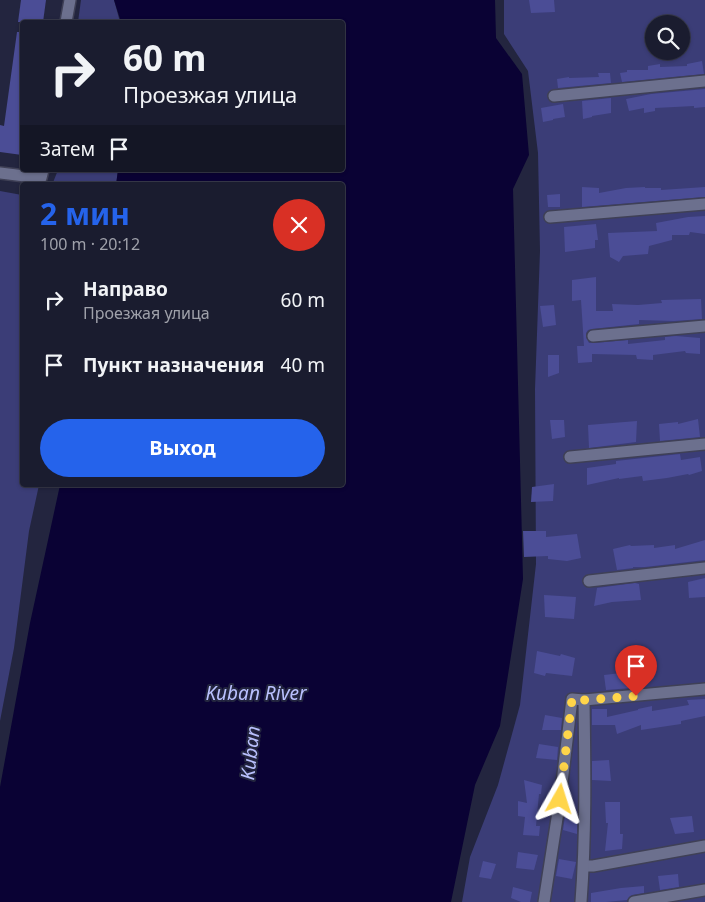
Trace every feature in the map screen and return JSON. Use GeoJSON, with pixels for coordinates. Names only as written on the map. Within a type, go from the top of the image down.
{"type":"FeatureCollection","features":[{"type":"Feature","properties":{"kind":"street"},"geometry":{"type":"LineString","coordinates":[[66,20],[70,0]]}},
{"type":"Feature","properties":{"kind":"street"},"geometry":{"type":"LineString","coordinates":[[554,96],[705,81]]}},
{"type":"Feature","properties":{"kind":"street"},"geometry":{"type":"LineString","coordinates":[[0,173],[42,178],[43,172]]}},
{"type":"Feature","properties":{"kind":"street"},"geometry":{"type":"LineString","coordinates":[[550,217],[705,204]]}},
{"type":"Feature","properties":{"kind":"street"},"geometry":{"type":"LineString","coordinates":[[593,336],[705,326]]}},
{"type":"Feature","properties":{"kind":"street"},"geometry":{"type":"LineString","coordinates":[[570,457],[705,444]]}},
{"type":"Feature","properties":{"kind":"street"},"geometry":{"type":"LineString","coordinates":[[589,581],[705,568]]}},
{"type":"Feature","properties":{"kind":"street"},"geometry":{"type":"LineString","coordinates":[[544,902],[560,799],[572,699],[584,700],[705,689]]}},
{"type":"Feature","properties":{"kind":"street"},"geometry":{"type":"LineString","coordinates":[[581,902],[588,866],[584,700]]}},
{"type":"Feature","properties":{"kind":"street"},"geometry":{"type":"LineString","coordinates":[[588,866],[705,846]]}},
{"type":"Feature","properties":{"kind":"street"},"geometry":{"type":"LineString","coordinates":[[634,902],[705,890]]}},
{"type":"Feature","properties":{"kind":"shaded area"},"geometry":{"type":"Polygon","coordinates":[[[81,0],[114,0],[119,20],[78,20],[81,0]]]}},
{"type":"Feature","properties":{"kind":"shaded area"},"geometry":{"type":"Polygon","coordinates":[[[504,0],[705,0],[705,902],[462,902],[470,857],[498,785],[520,705],[536,564],[535,389],[540,251],[538,153],[528,71],[504,34],[504,0]]]}},
{"type":"Feature","properties":{"kind":"shaded area"},"geometry":{"type":"Polygon","coordinates":[[[57,172],[118,172],[116,182],[53,182],[57,172]]]}},
{"type":"Feature","properties":{"kind":"shaded area"},"geometry":{"type":"Polygon","coordinates":[[[0,191],[20,195],[20,487],[39,487],[29,531],[14,648],[0,721],[0,191]]]}},
{"type":"Feature","properties":{"kind":"water","name":"Kuban River"},"geometry":{"type":"Polygon","coordinates":[[[114,0],[495,0],[496,38],[522,74],[529,155],[513,189],[523,579],[500,726],[475,785],[451,902],[0,902],[0,787],[30,623],[60,487],[345,487],[345,182],[116,182],[118,172],[345,172],[345,20],[120,20],[114,0]]]}},
{"type":"Feature","properties":{"kind":"building"},"geometry":{"type":"Polygon","coordinates":[[[21,0],[46,0],[43,20],[20,20],[18,22],[21,0]]]}},
{"type":"Feature","properties":{"kind":"building"},"geometry":{"type":"Polygon","coordinates":[[[529,0],[554,0],[555,12],[531,13],[529,0]]]}},
{"type":"Feature","properties":{"kind":"building"},"geometry":{"type":"Polygon","coordinates":[[[17,32],[20,32],[20,155],[0,152],[0,125],[4,126],[17,32]]]}},
{"type":"Feature","properties":{"kind":"building"},"geometry":{"type":"Polygon","coordinates":[[[702,61],[704,74],[622,82],[620,73],[627,72],[627,70],[648,70],[648,66],[660,64],[660,67],[687,66],[687,64],[702,61]]]}},
{"type":"Feature","properties":{"kind":"building"},"geometry":{"type":"Polygon","coordinates":[[[598,73],[610,73],[611,83],[558,88],[557,79],[599,77],[598,73]]]}},
{"type":"Feature","properties":{"kind":"building"},"geometry":{"type":"Polygon","coordinates":[[[705,89],[705,107],[655,108],[655,111],[644,113],[644,108],[629,111],[626,99],[651,94],[705,89]]]}},
{"type":"Feature","properties":{"kind":"building"},"geometry":{"type":"Polygon","coordinates":[[[611,98],[611,113],[583,119],[582,101],[611,98]]]}},
{"type":"Feature","properties":{"kind":"building"},"geometry":{"type":"Polygon","coordinates":[[[563,104],[565,117],[543,122],[541,108],[563,104]]]}},
{"type":"Feature","properties":{"kind":"building"},"geometry":{"type":"Polygon","coordinates":[[[582,187],[599,188],[599,193],[626,188],[645,187],[661,188],[661,190],[705,187],[705,197],[582,207],[582,187]]]}},
{"type":"Feature","properties":{"kind":"building"},"geometry":{"type":"Polygon","coordinates":[[[560,194],[560,207],[548,207],[547,195],[560,194]]]}},
{"type":"Feature","properties":{"kind":"building"},"geometry":{"type":"Polygon","coordinates":[[[705,216],[705,234],[690,232],[689,235],[672,235],[672,240],[649,246],[648,254],[623,256],[619,262],[610,257],[608,233],[657,231],[656,223],[705,216]]]}},
{"type":"Feature","properties":{"kind":"building"},"geometry":{"type":"Polygon","coordinates":[[[596,224],[598,240],[595,240],[595,248],[565,252],[564,227],[596,224]]]}},
{"type":"Feature","properties":{"kind":"building"},"geometry":{"type":"Polygon","coordinates":[[[596,277],[596,311],[613,311],[612,304],[638,305],[662,303],[661,300],[701,299],[702,319],[674,321],[639,320],[639,324],[592,329],[586,333],[589,343],[628,340],[628,344],[665,340],[665,337],[676,336],[700,338],[700,354],[686,353],[685,351],[653,355],[653,360],[637,359],[636,355],[592,354],[592,362],[578,363],[577,346],[584,346],[581,300],[572,301],[572,280],[596,277]]]}},
{"type":"Feature","properties":{"kind":"building"},"geometry":{"type":"Polygon","coordinates":[[[554,305],[556,325],[543,327],[540,306],[554,305]]]}},
{"type":"Feature","properties":{"kind":"building"},"geometry":{"type":"Polygon","coordinates":[[[548,355],[559,355],[559,373],[548,377],[548,355]]]}},
{"type":"Feature","properties":{"kind":"building"},"geometry":{"type":"Polygon","coordinates":[[[698,419],[700,437],[660,441],[659,424],[678,422],[678,424],[698,419]]]}},
{"type":"Feature","properties":{"kind":"building"},"geometry":{"type":"Polygon","coordinates":[[[550,420],[564,420],[565,437],[552,439],[550,420]]]}},
{"type":"Feature","properties":{"kind":"building"},"geometry":{"type":"Polygon","coordinates":[[[637,421],[636,442],[589,448],[588,425],[637,421]]]}},
{"type":"Feature","properties":{"kind":"building"},"geometry":{"type":"Polygon","coordinates":[[[680,454],[681,460],[700,457],[702,471],[689,475],[643,481],[642,476],[619,478],[587,485],[587,468],[616,464],[616,461],[680,454]]]}},
{"type":"Feature","properties":{"kind":"building"},"geometry":{"type":"Polygon","coordinates":[[[554,484],[553,501],[531,502],[532,487],[554,484]]]}},
{"type":"Feature","properties":{"kind":"building"},"geometry":{"type":"Polygon","coordinates":[[[523,531],[546,531],[546,537],[577,534],[581,558],[567,561],[548,559],[548,556],[524,557],[523,531]]]}},
{"type":"Feature","properties":{"kind":"building"},"geometry":{"type":"Polygon","coordinates":[[[705,540],[705,560],[617,570],[613,549],[630,545],[654,545],[654,548],[675,545],[675,549],[705,540]]]}},
{"type":"Feature","properties":{"kind":"building"},"geometry":{"type":"Polygon","coordinates":[[[705,578],[705,597],[689,598],[688,582],[705,578]]]}},
{"type":"Feature","properties":{"kind":"building"},"geometry":{"type":"Polygon","coordinates":[[[639,584],[641,600],[612,602],[594,606],[597,588],[639,584]]]}},
{"type":"Feature","properties":{"kind":"building"},"geometry":{"type":"Polygon","coordinates":[[[544,595],[576,597],[574,619],[545,617],[544,595]]]}},
{"type":"Feature","properties":{"kind":"building"},"geometry":{"type":"Polygon","coordinates":[[[537,651],[575,658],[572,676],[546,673],[545,676],[534,673],[537,651]]]}},
{"type":"Feature","properties":{"kind":"building"},"geometry":{"type":"Polygon","coordinates":[[[630,672],[631,688],[606,690],[604,675],[630,672]]]}},
{"type":"Feature","properties":{"kind":"building"},"geometry":{"type":"Polygon","coordinates":[[[705,699],[705,716],[681,721],[681,724],[641,730],[641,725],[617,734],[615,725],[592,725],[592,709],[607,709],[607,717],[652,706],[652,711],[689,705],[687,700],[705,699]]]}},
{"type":"Feature","properties":{"kind":"building"},"geometry":{"type":"Polygon","coordinates":[[[545,715],[562,718],[561,730],[542,730],[545,715]]]}},
{"type":"Feature","properties":{"kind":"building"},"geometry":{"type":"Polygon","coordinates":[[[539,744],[558,747],[557,760],[536,758],[539,744]]]}},
{"type":"Feature","properties":{"kind":"building"},"geometry":{"type":"Polygon","coordinates":[[[609,760],[611,781],[592,780],[592,761],[609,760]]]}},
{"type":"Feature","properties":{"kind":"building"},"geometry":{"type":"Polygon","coordinates":[[[524,780],[542,785],[541,794],[539,794],[536,826],[540,826],[539,836],[523,835],[525,817],[518,816],[518,801],[527,803],[524,780]]]}},
{"type":"Feature","properties":{"kind":"building"},"geometry":{"type":"Polygon","coordinates":[[[605,802],[620,802],[620,834],[623,834],[622,849],[605,851],[608,823],[606,823],[605,802]]]}},
{"type":"Feature","properties":{"kind":"building"},"geometry":{"type":"Polygon","coordinates":[[[565,816],[577,817],[577,834],[563,830],[565,816]]]}},
{"type":"Feature","properties":{"kind":"building"},"geometry":{"type":"Polygon","coordinates":[[[692,816],[694,832],[675,834],[670,818],[692,816]]]}},
{"type":"Feature","properties":{"kind":"building"},"geometry":{"type":"Polygon","coordinates":[[[518,852],[538,855],[534,870],[516,868],[518,852]]]}},
{"type":"Feature","properties":{"kind":"building"},"geometry":{"type":"Polygon","coordinates":[[[559,859],[576,862],[572,879],[556,876],[559,859]]]}},
{"type":"Feature","properties":{"kind":"building"},"geometry":{"type":"Polygon","coordinates":[[[483,861],[496,864],[491,879],[479,877],[483,861]]]}},
{"type":"Feature","properties":{"kind":"building"},"geometry":{"type":"Polygon","coordinates":[[[678,874],[679,887],[660,890],[658,876],[678,874]]]}},
{"type":"Feature","properties":{"kind":"building"},"geometry":{"type":"Polygon","coordinates":[[[644,886],[644,893],[632,895],[627,900],[591,902],[591,893],[644,886]]]}},
{"type":"Feature","properties":{"kind":"building"},"geometry":{"type":"Polygon","coordinates":[[[513,887],[532,892],[530,902],[521,902],[511,898],[513,887]]]}},
{"type":"Feature","properties":{"kind":"route"},"geometry":{"type":"LineString","coordinates":[[560,799],[572,699],[584,700],[636,696]]}},
{"type":"Feature","properties":{"kind":"water label","name":"Kuban"},"geometry":{"type":"Point","coordinates":[250,753]}}]}
